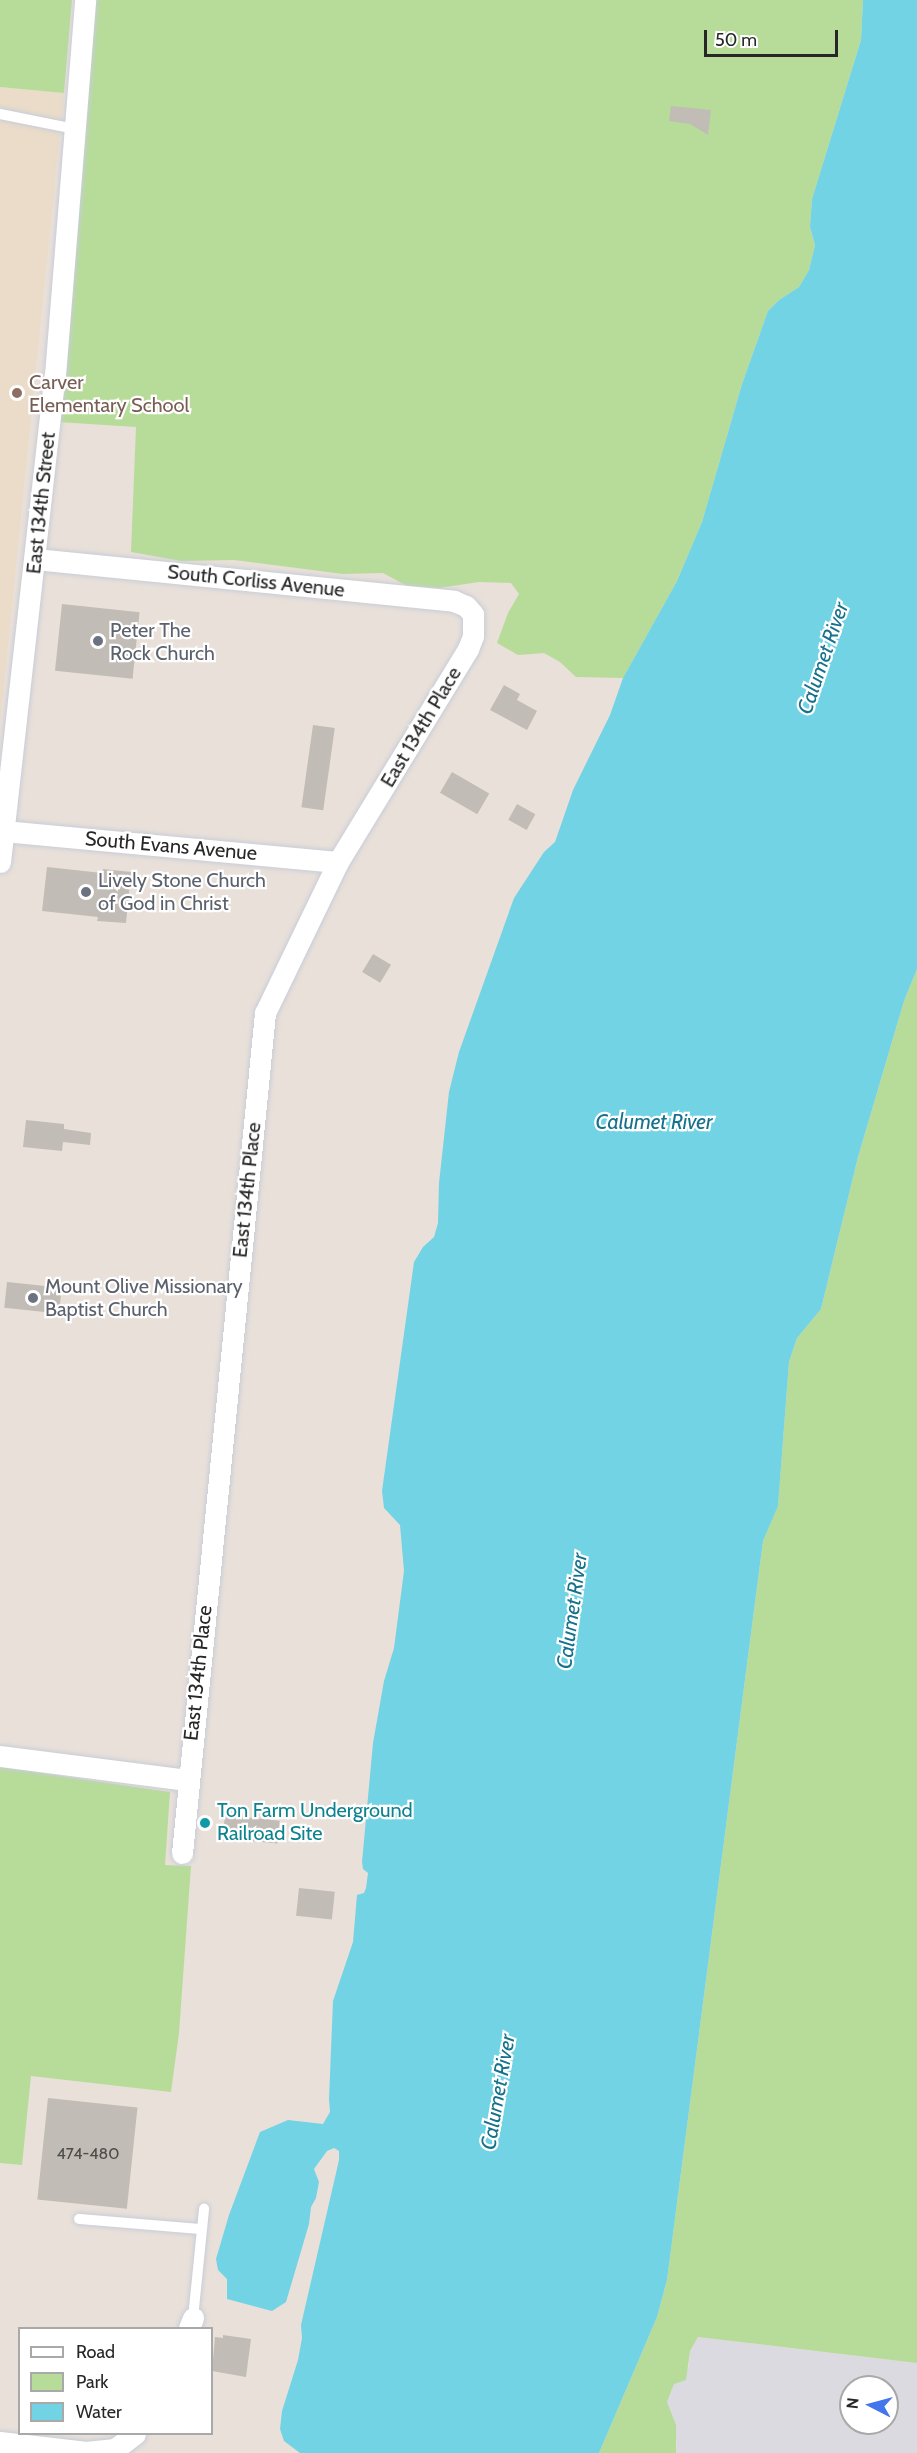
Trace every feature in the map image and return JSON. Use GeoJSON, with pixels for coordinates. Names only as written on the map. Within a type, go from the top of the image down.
{"type":"FeatureCollection","features":[{"type":"Feature","properties":{"kind":"street","name":"East 134th Street"},"geometry":{"type":"LineString","coordinates":[[0,862],[62,308],[85,0]]}},
{"type":"Feature","properties":{"kind":"street","name":"South Corliss Avenue"},"geometry":{"type":"LineString","coordinates":[[35,559],[454,601],[466,606],[474,614]]}},
{"type":"Feature","properties":{"kind":"street","name":"East 134th Place"},"geometry":{"type":"LineString","coordinates":[[182,1853],[265,1012],[338,862],[468,649],[473,636],[474,614]]}},
{"type":"Feature","properties":{"kind":"street","name":"South Evans Avenue"},"geometry":{"type":"LineString","coordinates":[[3,831],[338,862]]}},
{"type":"Feature","properties":{"kind":"street"},"geometry":{"type":"LineString","coordinates":[[0,1756],[188,1780]]}},
{"type":"Feature","properties":{"kind":"street"},"geometry":{"type":"LineString","coordinates":[[0,2442],[86,2452],[115,2449],[132,2435]]}},
{"type":"Feature","properties":{"kind":"lane"},"geometry":{"type":"LineString","coordinates":[[0,114],[75,129]]}},
{"type":"Feature","properties":{"kind":"lane"},"geometry":{"type":"LineString","coordinates":[[191,2323],[204,2208]]}},
{"type":"Feature","properties":{"kind":"lane"},"geometry":{"type":"LineString","coordinates":[[79,2219],[201,2229]]}},
{"type":"Feature","properties":{"kind":"shaded area","name":"Carver Elementary School"},"geometry":{"type":"Polygon","coordinates":[[[0,87],[64,93],[0,724],[0,87]]]}},
{"type":"Feature","properties":{"kind":"shaded area"},"geometry":{"type":"Polygon","coordinates":[[[697,2337],[917,2363],[917,2453],[676,2453],[677,2442],[667,2402],[674,2384],[689,2367],[690,2351],[697,2337]]]}},
{"type":"Feature","properties":{"kind":"green space"},"geometry":{"type":"Polygon","coordinates":[[[0,0],[72,0],[64,93],[0,87],[0,0]]]}},
{"type":"Feature","properties":{"kind":"green space"},"geometry":{"type":"Polygon","coordinates":[[[94,0],[863,0],[861,40],[812,199],[810,227],[815,245],[809,270],[799,287],[779,300],[768,311],[742,384],[702,522],[677,581],[623,678],[576,677],[560,662],[544,653],[518,655],[497,643],[508,613],[519,594],[511,583],[479,582],[439,588],[407,586],[383,573],[343,574],[234,560],[181,561],[131,552],[136,427],[58,422],[94,0]]]}},
{"type":"Feature","properties":{"kind":"green space"},"geometry":{"type":"Polygon","coordinates":[[[917,969],[917,2363],[698,2337],[690,2351],[686,2380],[674,2384],[667,2402],[676,2425],[676,2453],[599,2453],[657,2317],[667,2280],[763,1541],[778,1505],[789,1362],[797,1338],[821,1309],[858,1157],[904,1001],[917,969]]]}},
{"type":"Feature","properties":{"kind":"green space"},"geometry":{"type":"Polygon","coordinates":[[[0,1767],[170,1792],[165,1865],[191,1866],[179,2033],[171,2092],[31,2076],[22,2165],[0,2163],[0,1767]]]}},
{"type":"Feature","properties":{"kind":"water","name":"Calumet River"},"geometry":{"type":"Polygon","coordinates":[[[863,0],[917,0],[917,969],[904,1001],[858,1157],[821,1309],[797,1338],[789,1362],[778,1506],[763,1541],[667,2280],[657,2317],[599,2453],[300,2453],[284,2441],[280,2429],[282,2411],[298,2360],[302,2338],[301,2325],[339,2160],[339,2151],[334,2148],[327,2151],[314,2169],[319,2182],[316,2198],[311,2207],[309,2224],[286,2302],[272,2311],[227,2299],[227,2279],[218,2270],[216,2259],[229,2215],[260,2132],[288,2120],[323,2124],[330,2112],[333,2001],[353,1942],[357,1895],[364,1893],[366,1888],[368,1873],[363,1869],[362,1862],[373,1743],[384,1681],[394,1648],[404,1571],[400,1525],[384,1508],[382,1491],[414,1262],[423,1247],[434,1237],[438,1223],[439,1183],[449,1092],[459,1052],[514,898],[544,852],[555,842],[573,790],[610,715],[623,678],[677,581],[702,522],[742,384],[768,311],[779,300],[799,287],[809,270],[815,245],[810,227],[812,199],[861,40],[863,0]]]}},
{"type":"Feature","properties":{"kind":"building"},"geometry":{"type":"Polygon","coordinates":[[[671,106],[711,110],[708,135],[690,124],[669,121],[671,106]]]}},
{"type":"Feature","properties":{"kind":"building","name":"Peter The Rock Church"},"geometry":{"type":"Polygon","coordinates":[[[62,604],[140,612],[133,679],[55,671],[62,604]]]}},
{"type":"Feature","properties":{"kind":"building"},"geometry":{"type":"Polygon","coordinates":[[[504,685],[520,694],[517,700],[537,711],[527,730],[490,710],[504,685]]]}},
{"type":"Feature","properties":{"kind":"building"},"geometry":{"type":"Polygon","coordinates":[[[313,725],[335,728],[323,810],[301,807],[313,725]]]}},
{"type":"Feature","properties":{"kind":"building"},"geometry":{"type":"Polygon","coordinates":[[[452,772],[489,794],[477,814],[440,793],[452,772]]]}},
{"type":"Feature","properties":{"kind":"building"},"geometry":{"type":"Polygon","coordinates":[[[517,804],[535,814],[527,830],[508,820],[517,804]]]}},
{"type":"Feature","properties":{"kind":"building","name":"Lively Stone Church of God in Christ"},"geometry":{"type":"Polygon","coordinates":[[[47,867],[102,873],[103,869],[131,872],[126,923],[97,921],[98,917],[42,911],[47,867]]]}},
{"type":"Feature","properties":{"kind":"building"},"geometry":{"type":"Polygon","coordinates":[[[373,954],[391,965],[380,983],[362,972],[373,954]]]}},
{"type":"Feature","properties":{"kind":"building"},"geometry":{"type":"Polygon","coordinates":[[[26,1120],[64,1124],[64,1129],[91,1133],[90,1145],[63,1142],[62,1151],[23,1147],[26,1120]]]}},
{"type":"Feature","properties":{"kind":"building","name":"Mount Olive Missionary Baptist Church"},"geometry":{"type":"Polygon","coordinates":[[[7,1282],[62,1288],[59,1314],[4,1308],[7,1282]]]}},
{"type":"Feature","properties":{"kind":"building"},"geometry":{"type":"Polygon","coordinates":[[[225,1815],[280,1821],[277,1844],[223,1838],[225,1815]]]}},
{"type":"Feature","properties":{"kind":"building"},"geometry":{"type":"Polygon","coordinates":[[[299,1888],[335,1892],[332,1920],[296,1916],[299,1888]]]}},
{"type":"Feature","properties":{"kind":"building"},"geometry":{"type":"Polygon","coordinates":[[[48,2098],[138,2107],[127,2209],[37,2199],[48,2098]]]}},
{"type":"Feature","properties":{"kind":"building"},"geometry":{"type":"Polygon","coordinates":[[[223,2335],[251,2339],[246,2377],[213,2371],[215,2337],[223,2338],[223,2335]]]}},
{"type":"Feature","properties":{"kind":"place","name":"Carver Elementary School"},"geometry":{"type":"Point","coordinates":[17,393]}},
{"type":"Feature","properties":{"kind":"place","name":"Peter The Rock Church"},"geometry":{"type":"Point","coordinates":[98,641]}},
{"type":"Feature","properties":{"kind":"place","name":"Lively Stone Church of God in Christ"},"geometry":{"type":"Point","coordinates":[86,892]}},
{"type":"Feature","properties":{"kind":"place","name":"Mount Olive Missionary Baptist Church"},"geometry":{"type":"Point","coordinates":[33,1298]}},
{"type":"Feature","properties":{"kind":"place","name":"Ton Farm Underground Railroad Site"},"geometry":{"type":"Point","coordinates":[205,1823]}}]}
